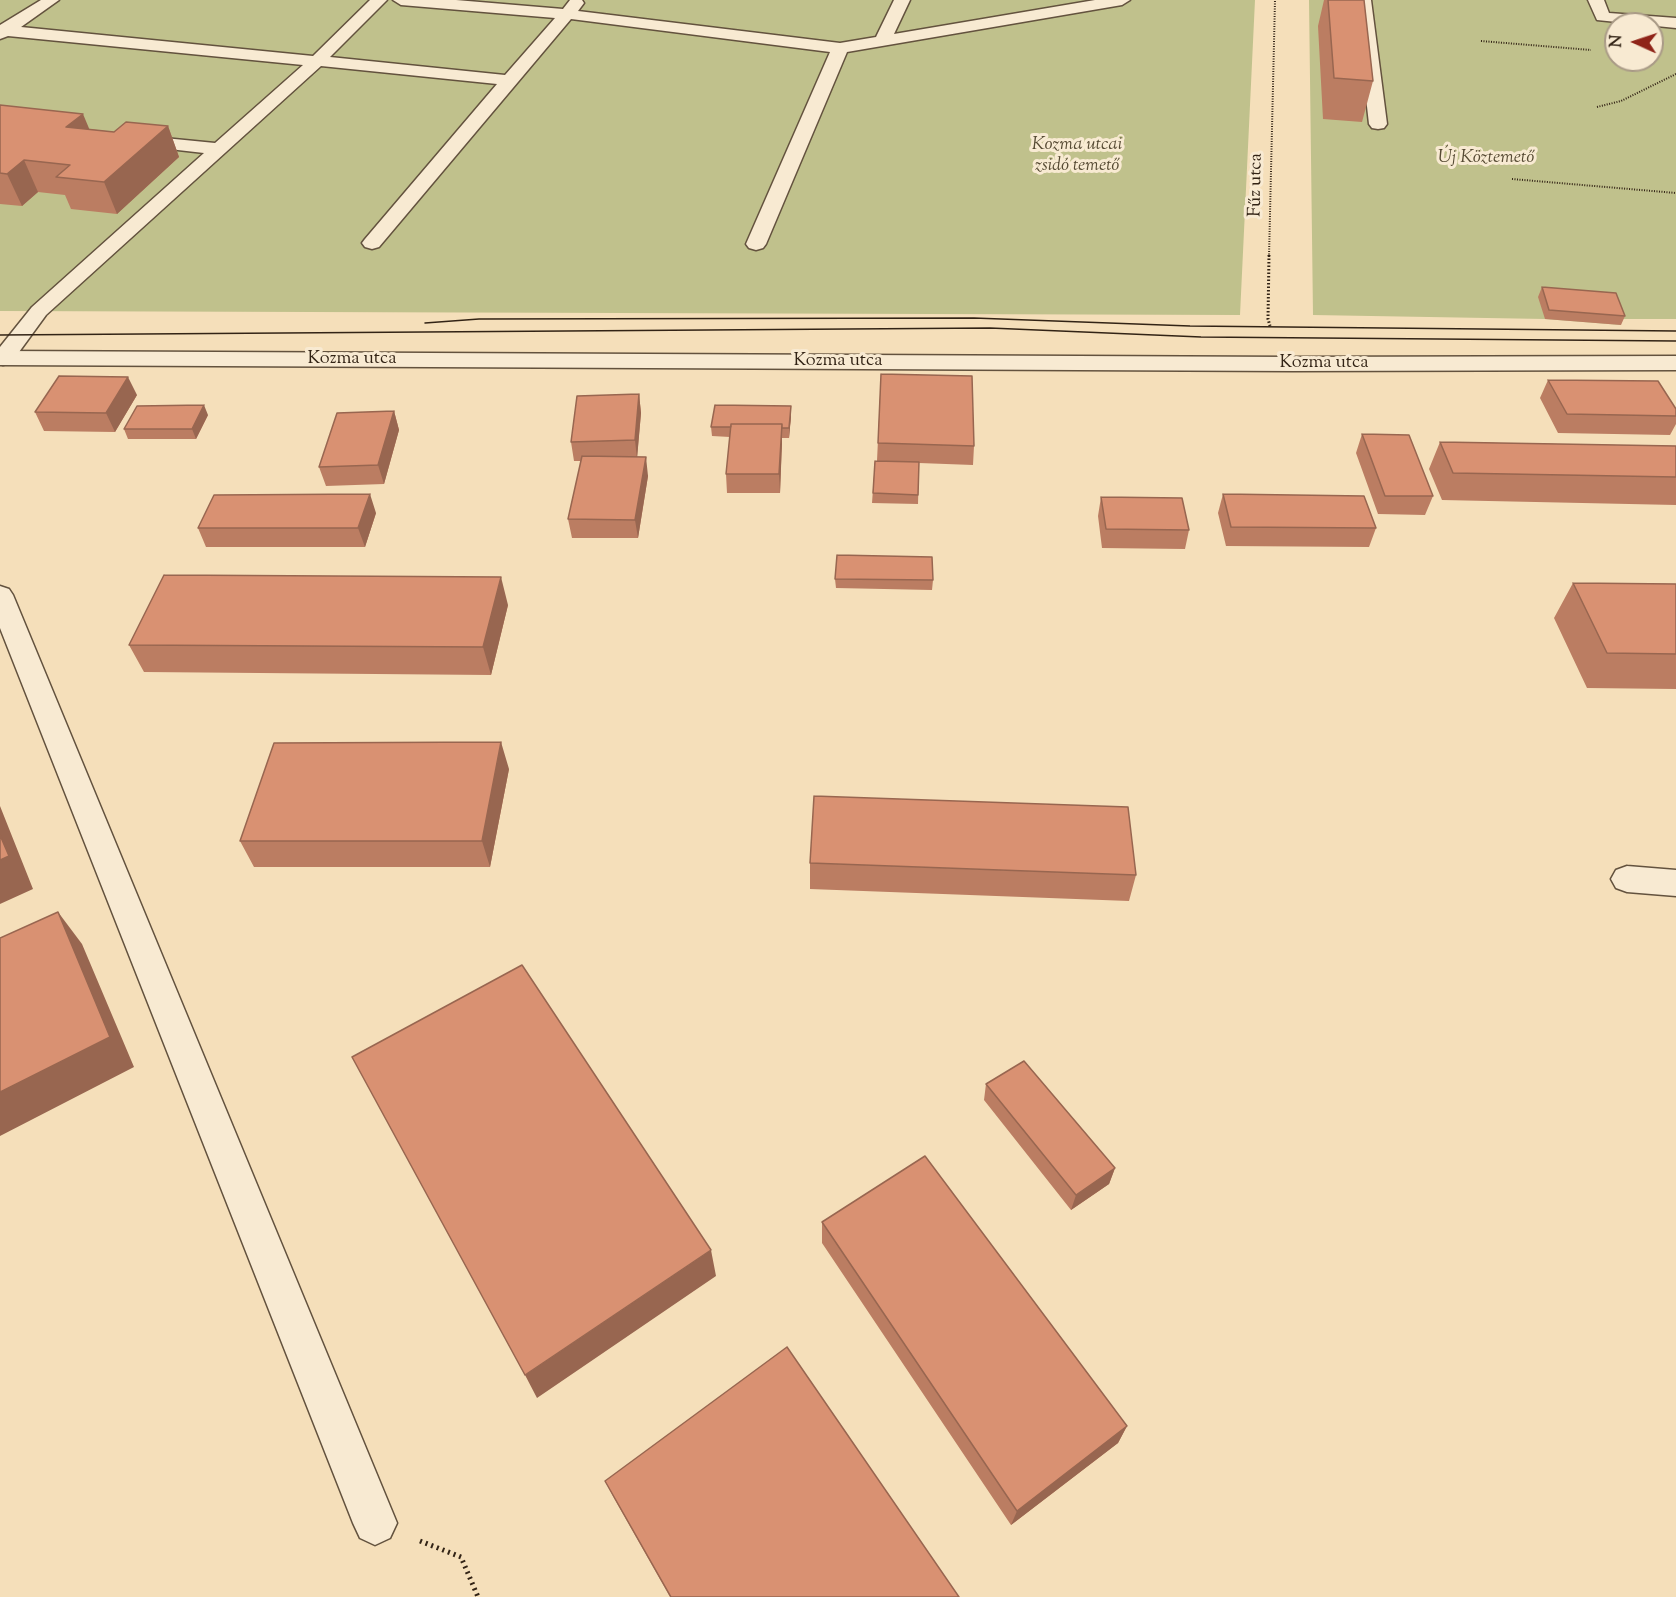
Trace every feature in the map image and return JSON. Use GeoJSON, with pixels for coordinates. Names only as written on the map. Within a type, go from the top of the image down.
{"type":"FeatureCollection","features":[{"type":"Feature","properties":{"kind":"street","name":"Kozma utca"},"geometry":{"type":"LineString","coordinates":[[2,358],[1293,364],[1676,363]]}},
{"type":"Feature","properties":{"kind":"lane"},"geometry":{"type":"LineString","coordinates":[[2,31],[51,0]]}},
{"type":"Feature","properties":{"kind":"lane"},"geometry":{"type":"LineString","coordinates":[[2,358],[39,311],[318,60],[379,0]]}},
{"type":"Feature","properties":{"kind":"lane"},"geometry":{"type":"LineString","coordinates":[[401,0],[568,14],[840,48],[1122,0]]}},
{"type":"Feature","properties":{"kind":"lane"},"geometry":{"type":"LineString","coordinates":[[372,243],[579,0]]}},
{"type":"Feature","properties":{"kind":"lane"},"geometry":{"type":"LineString","coordinates":[[883,40],[902,0]]}},
{"type":"Feature","properties":{"kind":"lane"},"geometry":{"type":"LineString","coordinates":[[1363,0],[1378,124]]}},
{"type":"Feature","properties":{"kind":"lane"},"geometry":{"type":"LineString","coordinates":[[1596,0],[1603,17],[1676,22]]}},
{"type":"Feature","properties":{"kind":"lane"},"geometry":{"type":"LineString","coordinates":[[2,31],[509,80]]}},
{"type":"Feature","properties":{"kind":"lane"},"geometry":{"type":"LineString","coordinates":[[756,244],[840,48]]}},
{"type":"Feature","properties":{"kind":"lane"},"geometry":{"type":"LineString","coordinates":[[115,138],[218,149]]}},
{"type":"Feature","properties":{"kind":"lane"},"geometry":{"type":"LineString","coordinates":[[0,595],[375,1523]]}},
{"type":"Feature","properties":{"kind":"lane"},"geometry":{"type":"LineString","coordinates":[[1627,879],[1676,882]]}},
{"type":"Feature","properties":{"kind":"path","name":"Fűz utca"},"geometry":{"type":"LineString","coordinates":[[1275,0],[1268,319],[1293,364]]}},
{"type":"Feature","properties":{"kind":"path"},"geometry":{"type":"LineString","coordinates":[[1481,42],[1594,50]]}},
{"type":"Feature","properties":{"kind":"path"},"geometry":{"type":"LineString","coordinates":[[1597,107],[1621,101],[1676,74]]}},
{"type":"Feature","properties":{"kind":"path"},"geometry":{"type":"LineString","coordinates":[[1512,179],[1676,193]]}},
{"type":"Feature","properties":{"kind":"path"},"geometry":{"type":"LineString","coordinates":[[375,1523],[461,1557],[478,1597]]}},
{"type":"Feature","properties":{"kind":"green space","name":"Kozma utcai zsidó temető"},"geometry":{"type":"Polygon","coordinates":[[[0,0],[1255,0],[1240,315],[0,311],[0,0]]]}},
{"type":"Feature","properties":{"kind":"green space","name":"Új Köztemető"},"geometry":{"type":"Polygon","coordinates":[[[1309,0],[1676,0],[1676,319],[1618,319],[1621,325],[1545,319],[1313,315],[1309,0]]]}},
{"type":"Feature","properties":{"kind":"building"},"geometry":{"type":"Polygon","coordinates":[[[1328,0],[1364,0],[1373,81],[1334,78],[1328,0]]]}},
{"type":"Feature","properties":{"kind":"building"},"geometry":{"type":"Polygon","coordinates":[[[0,105],[83,114],[66,127],[114,132],[126,122],[168,126],[104,182],[56,177],[70,165],[24,160],[7,174],[0,173],[0,105]]]}},
{"type":"Feature","properties":{"kind":"building"},"geometry":{"type":"Polygon","coordinates":[[[1542,287],[1616,293],[1625,316],[1549,310],[1542,287]]]}},
{"type":"Feature","properties":{"kind":"building"},"geometry":{"type":"Polygon","coordinates":[[[881,374],[972,376],[974,446],[878,443],[881,374]]]}},
{"type":"Feature","properties":{"kind":"building"},"geometry":{"type":"Polygon","coordinates":[[[59,376],[128,377],[106,413],[35,412],[59,376]]]}},
{"type":"Feature","properties":{"kind":"building"},"geometry":{"type":"Polygon","coordinates":[[[1548,380],[1658,381],[1676,409],[1676,416],[1567,414],[1548,380]]]}},
{"type":"Feature","properties":{"kind":"building"},"geometry":{"type":"Polygon","coordinates":[[[639,394],[635,440],[571,442],[577,396],[639,394]]]}},
{"type":"Feature","properties":{"kind":"building"},"geometry":{"type":"Polygon","coordinates":[[[204,405],[192,429],[124,429],[137,406],[204,405]]]}},
{"type":"Feature","properties":{"kind":"building"},"geometry":{"type":"Polygon","coordinates":[[[715,405],[791,406],[789,428],[782,428],[782,424],[731,424],[731,427],[711,427],[715,405]]]}},
{"type":"Feature","properties":{"kind":"building"},"geometry":{"type":"Polygon","coordinates":[[[394,411],[378,465],[319,467],[337,413],[394,411]]]}},
{"type":"Feature","properties":{"kind":"building"},"geometry":{"type":"Polygon","coordinates":[[[731,424],[782,424],[779,474],[726,474],[731,424]]]}},
{"type":"Feature","properties":{"kind":"building"},"geometry":{"type":"Polygon","coordinates":[[[1362,434],[1409,435],[1433,496],[1385,496],[1362,434]]]}},
{"type":"Feature","properties":{"kind":"building"},"geometry":{"type":"Polygon","coordinates":[[[1440,442],[1676,446],[1676,477],[1453,473],[1440,442]]]}},
{"type":"Feature","properties":{"kind":"building"},"geometry":{"type":"Polygon","coordinates":[[[582,456],[646,457],[635,520],[568,519],[582,456]]]}},
{"type":"Feature","properties":{"kind":"building"},"geometry":{"type":"Polygon","coordinates":[[[875,461],[919,462],[918,495],[873,493],[875,461]]]}},
{"type":"Feature","properties":{"kind":"building"},"geometry":{"type":"Polygon","coordinates":[[[370,494],[358,528],[198,528],[214,495],[370,494]]]}},
{"type":"Feature","properties":{"kind":"building"},"geometry":{"type":"Polygon","coordinates":[[[1223,494],[1364,496],[1376,528],[1231,527],[1223,494]]]}},
{"type":"Feature","properties":{"kind":"building"},"geometry":{"type":"Polygon","coordinates":[[[1101,497],[1182,498],[1189,530],[1106,529],[1101,497]]]}},
{"type":"Feature","properties":{"kind":"building"},"geometry":{"type":"Polygon","coordinates":[[[837,555],[932,557],[933,580],[835,579],[837,555]]]}},
{"type":"Feature","properties":{"kind":"building"},"geometry":{"type":"Polygon","coordinates":[[[164,575],[501,577],[483,647],[129,645],[164,575]]]}},
{"type":"Feature","properties":{"kind":"building"},"geometry":{"type":"Polygon","coordinates":[[[1573,583],[1676,584],[1676,654],[1607,653],[1573,583]]]}},
{"type":"Feature","properties":{"kind":"building"},"geometry":{"type":"Polygon","coordinates":[[[501,742],[482,841],[240,841],[274,743],[501,742]]]}},
{"type":"Feature","properties":{"kind":"building"},"geometry":{"type":"Polygon","coordinates":[[[814,796],[1128,807],[1136,875],[810,863],[814,796]]]}},
{"type":"Feature","properties":{"kind":"building"},"geometry":{"type":"Polygon","coordinates":[[[0,835],[9,856],[0,860],[0,835]]]}},
{"type":"Feature","properties":{"kind":"building"},"geometry":{"type":"Polygon","coordinates":[[[58,912],[110,1037],[0,1092],[0,938],[58,912]]]}},
{"type":"Feature","properties":{"kind":"building"},"geometry":{"type":"Polygon","coordinates":[[[522,965],[711,1250],[525,1375],[352,1057],[522,965]]]}},
{"type":"Feature","properties":{"kind":"building"},"geometry":{"type":"Polygon","coordinates":[[[1024,1061],[1115,1168],[1076,1195],[986,1084],[1024,1061]]]}},
{"type":"Feature","properties":{"kind":"building"},"geometry":{"type":"Polygon","coordinates":[[[925,1156],[1127,1426],[1017,1511],[822,1222],[925,1156]]]}},
{"type":"Feature","properties":{"kind":"building"},"geometry":{"type":"Polygon","coordinates":[[[787,1347],[959,1597],[671,1597],[605,1481],[787,1347]]]}},
{"type":"Feature","properties":{"kind":"tram line"},"geometry":{"type":"LineString","coordinates":[[425,323],[479,319],[974,318],[1190,326],[1676,331]]}},
{"type":"Feature","properties":{"kind":"tram line"},"geometry":{"type":"LineString","coordinates":[[0,335],[990,328],[1201,337],[1676,341]]}}]}
